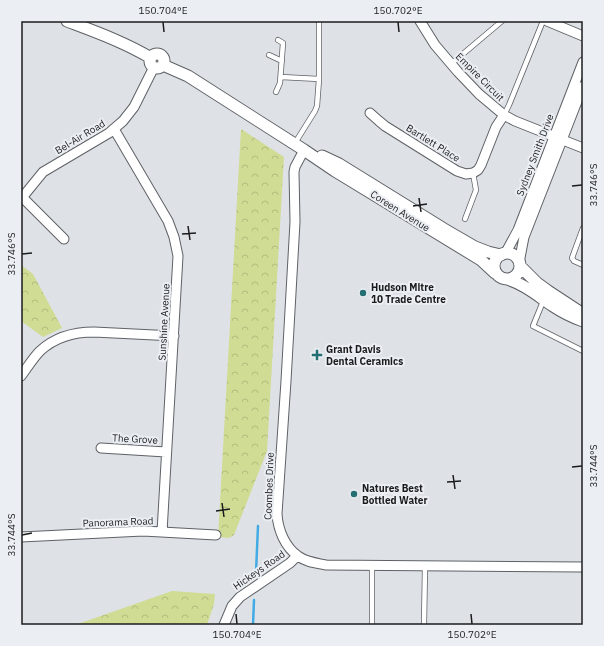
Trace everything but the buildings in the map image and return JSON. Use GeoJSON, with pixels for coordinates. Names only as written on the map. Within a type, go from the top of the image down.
{"type":"FeatureCollection","features":[{"type":"Feature","properties":{"kind":"street","name":"Coreen Avenue"},"geometry":{"type":"LineString","coordinates":[[67,21],[135,49],[156,63],[188,76],[335,171],[481,260],[496,273]]}},
{"type":"Feature","properties":{"kind":"street","name":"Empire Circuit"},"geometry":{"type":"LineString","coordinates":[[420,21],[435,45],[451,64],[476,91],[504,115],[515,121],[583,148]]}},
{"type":"Feature","properties":{"kind":"street"},"geometry":{"type":"LineString","coordinates":[[547,21],[583,36]]}},
{"type":"Feature","properties":{"kind":"street","name":"Sydney Smith Drive"},"geometry":{"type":"LineString","coordinates":[[520,264],[524,237],[583,62]]}},
{"type":"Feature","properties":{"kind":"street","name":"Bel-Air Road"},"geometry":{"type":"LineString","coordinates":[[22,198],[44,172],[114,129],[126,117],[134,107],[156,63]]}},
{"type":"Feature","properties":{"kind":"street","name":"Sydney Smith Drive"},"geometry":{"type":"LineString","coordinates":[[503,254],[518,230],[558,138],[583,86]]}},
{"type":"Feature","properties":{"kind":"street","name":"Bartlett Place"},"geometry":{"type":"LineString","coordinates":[[370,113],[385,126],[457,171],[466,174],[473,173]]}},
{"type":"Feature","properties":{"kind":"street"},"geometry":{"type":"LineString","coordinates":[[473,173],[479,168],[496,127],[504,115]]}},
{"type":"Feature","properties":{"kind":"street","name":"Sunshine Avenue"},"geometry":{"type":"LineString","coordinates":[[114,129],[168,221],[173,232],[178,256],[162,532]]}},
{"type":"Feature","properties":{"kind":"street","name":"Coreen Avenue"},"geometry":{"type":"LineString","coordinates":[[299,147],[321,155],[339,164],[475,247],[488,252],[503,254]]}},
{"type":"Feature","properties":{"kind":"street","name":"Coombes Drive"},"geometry":{"type":"LineString","coordinates":[[297,556],[282,536],[277,514],[294,222],[294,172],[299,147]]}},
{"type":"Feature","properties":{"kind":"street"},"geometry":{"type":"LineString","coordinates":[[22,198],[64,239]]}},
{"type":"Feature","properties":{"kind":"street"},"geometry":{"type":"LineString","coordinates":[[583,314],[542,287],[530,277],[515,257],[508,254],[503,254],[496,259],[494,269],[500,278],[515,281],[572,317],[583,321]]}},
{"type":"Feature","properties":{"kind":"street"},"geometry":{"type":"LineString","coordinates":[[507,279],[516,275],[520,264]]}},
{"type":"Feature","properties":{"kind":"street"},"geometry":{"type":"LineString","coordinates":[[21,376],[43,348],[69,334],[94,332],[174,336]]}},
{"type":"Feature","properties":{"kind":"street","name":"The Grove"},"geometry":{"type":"LineString","coordinates":[[101,448],[166,452]]}},
{"type":"Feature","properties":{"kind":"street","name":"Panorama Road"},"geometry":{"type":"LineString","coordinates":[[21,537],[135,531],[216,535]]}},
{"type":"Feature","properties":{"kind":"street"},"geometry":{"type":"LineString","coordinates":[[297,556],[307,561],[326,565],[583,567]]}},
{"type":"Feature","properties":{"kind":"street","name":"Hickeys Road"},"geometry":{"type":"LineString","coordinates":[[224,625],[236,600],[290,563],[297,556]]}},
{"type":"Feature","properties":{"kind":"lane"},"geometry":{"type":"LineString","coordinates":[[299,147],[316,109],[319,79],[319,21]]}},
{"type":"Feature","properties":{"kind":"lane"},"geometry":{"type":"LineString","coordinates":[[451,64],[502,21]]}},
{"type":"Feature","properties":{"kind":"lane"},"geometry":{"type":"LineString","coordinates":[[504,115],[543,21]]}},
{"type":"Feature","properties":{"kind":"lane"},"geometry":{"type":"LineString","coordinates":[[276,92],[281,77],[283,43],[278,40]]}},
{"type":"Feature","properties":{"kind":"lane"},"geometry":{"type":"LineString","coordinates":[[269,55],[282,61]]}},
{"type":"Feature","properties":{"kind":"lane"},"geometry":{"type":"LineString","coordinates":[[281,77],[319,79]]}},
{"type":"Feature","properties":{"kind":"lane"},"geometry":{"type":"LineString","coordinates":[[465,219],[475,192],[475,180],[473,173]]}},
{"type":"Feature","properties":{"kind":"lane"},"geometry":{"type":"LineString","coordinates":[[583,228],[572,258],[576,262],[583,265]]}},
{"type":"Feature","properties":{"kind":"lane"},"geometry":{"type":"LineString","coordinates":[[544,299],[533,326],[583,351]]}},
{"type":"Feature","properties":{"kind":"lane"},"geometry":{"type":"LineString","coordinates":[[372,565],[372,625]]}},
{"type":"Feature","properties":{"kind":"lane"},"geometry":{"type":"LineString","coordinates":[[424,625],[425,566]]}},
{"type":"Feature","properties":{"kind":"green space"},"geometry":{"type":"Polygon","coordinates":[[[241,129],[284,157],[267,451],[234,535],[229,538],[218,537],[241,129]]]}},
{"type":"Feature","properties":{"kind":"green space"},"geometry":{"type":"Polygon","coordinates":[[[21,265],[33,274],[62,328],[43,337],[21,321],[21,265]]]}},
{"type":"Feature","properties":{"kind":"green space"},"geometry":{"type":"Polygon","coordinates":[[[172,591],[215,594],[214,604],[207,625],[75,625],[172,591]]]}},
{"type":"Feature","properties":{"kind":"waterway"},"geometry":{"type":"LineString","coordinates":[[256,572],[258,526]]}},
{"type":"Feature","properties":{"kind":"waterway"},"geometry":{"type":"LineString","coordinates":[[253,625],[254,600]]}},
{"type":"Feature","properties":{"kind":"place","name":"Hudson Mitre 10 Trade Centre"},"geometry":{"type":"Point","coordinates":[363,293]}},
{"type":"Feature","properties":{"kind":"place","name":"Grant Davis Dental Ceramics"},"geometry":{"type":"Point","coordinates":[317,355]}},
{"type":"Feature","properties":{"kind":"place","name":"Natures Best Bottled Water"},"geometry":{"type":"Point","coordinates":[354,494]}}]}
